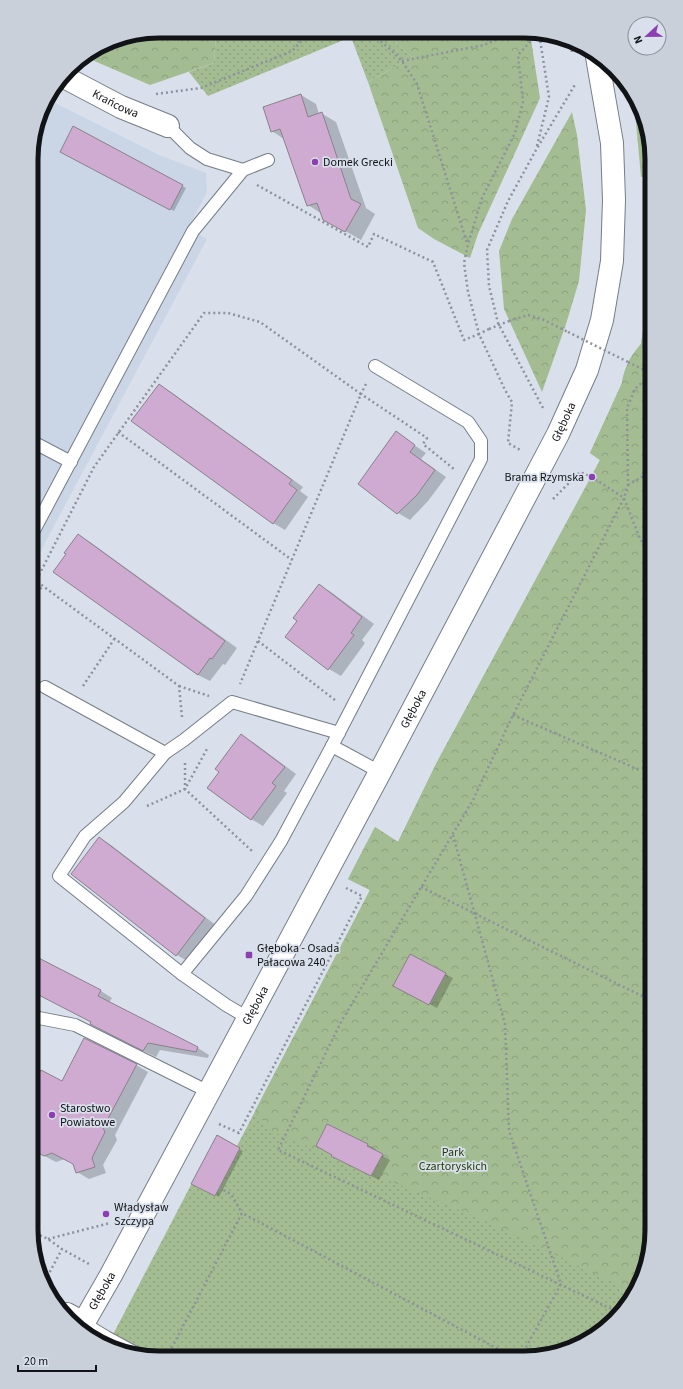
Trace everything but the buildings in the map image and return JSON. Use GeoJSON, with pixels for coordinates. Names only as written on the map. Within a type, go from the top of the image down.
{"type":"FeatureCollection","features":[{"type":"Feature","properties":{"kind":"main road","name":"Głęboka"},"geometry":{"type":"LineString","coordinates":[[78,1320],[111,1275],[380,772],[558,434],[589,363],[602,320],[612,261],[614,200],[612,143],[598,63]]}},
{"type":"Feature","properties":{"kind":"main road","name":"Krańcowa"},"geometry":{"type":"LineString","coordinates":[[68,79],[120,107],[168,126]]}},
{"type":"Feature","properties":{"kind":"lane"},"geometry":{"type":"LineString","coordinates":[[168,126],[190,148],[207,159],[243,170]]}},
{"type":"Feature","properties":{"kind":"lane"},"geometry":{"type":"LineString","coordinates":[[38,523],[193,231],[243,170],[268,160]]}},
{"type":"Feature","properties":{"kind":"lane"},"geometry":{"type":"LineString","coordinates":[[182,974],[246,896],[281,841],[350,712],[481,459],[481,441],[468,422],[375,366]]}},
{"type":"Feature","properties":{"kind":"lane"},"geometry":{"type":"LineString","coordinates":[[38,445],[71,462]]}},
{"type":"Feature","properties":{"kind":"lane"},"geometry":{"type":"LineString","coordinates":[[45,687],[164,753]]}},
{"type":"Feature","properties":{"kind":"lane"},"geometry":{"type":"LineString","coordinates":[[248,1018],[226,1005],[182,974],[59,876],[85,836],[124,802],[164,753],[184,740],[232,702],[339,733]]}},
{"type":"Feature","properties":{"kind":"lane"},"geometry":{"type":"LineString","coordinates":[[332,746],[380,772]]}},
{"type":"Feature","properties":{"kind":"lane"},"geometry":{"type":"LineString","coordinates":[[38,1018],[75,1025],[209,1092]]}},
{"type":"Feature","properties":{"kind":"lane"},"geometry":{"type":"LineString","coordinates":[[87,1328],[121,1345]]}},
{"type":"Feature","properties":{"kind":"path"},"geometry":{"type":"LineString","coordinates":[[177,91],[200,88],[292,51],[304,38]]}},
{"type":"Feature","properties":{"kind":"path"},"geometry":{"type":"LineString","coordinates":[[376,38],[402,61],[416,84],[468,244]]}},
{"type":"Feature","properties":{"kind":"path"},"geometry":{"type":"LineString","coordinates":[[402,61],[484,45],[500,38]]}},
{"type":"Feature","properties":{"kind":"path"},"geometry":{"type":"LineString","coordinates":[[522,451],[508,443],[512,402],[505,390],[480,334],[468,292],[464,263],[468,244],[482,198],[515,133],[523,102],[518,55],[533,38]]}},
{"type":"Feature","properties":{"kind":"path"},"geometry":{"type":"LineString","coordinates":[[536,150],[549,97],[539,39]]}},
{"type":"Feature","properties":{"kind":"path"},"geometry":{"type":"LineString","coordinates":[[543,408],[498,323],[489,286],[487,250],[508,201],[577,81]]}},
{"type":"Feature","properties":{"kind":"path"},"geometry":{"type":"LineString","coordinates":[[243,170],[256,185],[368,247],[374,234],[433,262],[464,340],[509,320],[528,315],[542,319],[645,370]]}},
{"type":"Feature","properties":{"kind":"path"},"geometry":{"type":"LineString","coordinates":[[38,577],[94,467],[204,313],[228,313],[260,322],[361,394],[427,438],[423,444],[470,482]]}},
{"type":"Feature","properties":{"kind":"path"},"geometry":{"type":"LineString","coordinates":[[38,583],[179,686],[232,702],[361,394],[375,366]]}},
{"type":"Feature","properties":{"kind":"path"},"geometry":{"type":"LineString","coordinates":[[615,1309],[278,1150],[341,1022],[473,800],[513,715],[624,498],[628,485],[627,408],[635,389],[645,380]]}},
{"type":"Feature","properties":{"kind":"path"},"geometry":{"type":"LineString","coordinates":[[118,432],[292,560]]}},
{"type":"Feature","properties":{"kind":"path"},"geometry":{"type":"LineString","coordinates":[[548,504],[580,472],[592,477],[624,498],[640,539],[645,545]]}},
{"type":"Feature","properties":{"kind":"path"},"geometry":{"type":"LineString","coordinates":[[628,485],[645,475]]}},
{"type":"Feature","properties":{"kind":"path"},"geometry":{"type":"LineString","coordinates":[[38,594],[42,586]]}},
{"type":"Feature","properties":{"kind":"path"},"geometry":{"type":"LineString","coordinates":[[72,702],[115,638]]}},
{"type":"Feature","properties":{"kind":"path"},"geometry":{"type":"LineString","coordinates":[[258,641],[350,712]]}},
{"type":"Feature","properties":{"kind":"path"},"geometry":{"type":"LineString","coordinates":[[179,686],[184,740],[185,789],[266,864]]}},
{"type":"Feature","properties":{"kind":"path"},"geometry":{"type":"LineString","coordinates":[[513,715],[637,768],[645,767]]}},
{"type":"Feature","properties":{"kind":"path"},"geometry":{"type":"LineString","coordinates":[[144,808],[185,789],[210,742]]}},
{"type":"Feature","properties":{"kind":"path"},"geometry":{"type":"LineString","coordinates":[[453,834],[504,1024],[509,1131],[561,1284],[524,1351]]}},
{"type":"Feature","properties":{"kind":"path"},"geometry":{"type":"LineString","coordinates":[[217,1123],[239,1133],[359,903],[362,896],[341,885]]}},
{"type":"Feature","properties":{"kind":"path"},"geometry":{"type":"LineString","coordinates":[[421,887],[645,998]]}},
{"type":"Feature","properties":{"kind":"path"},"geometry":{"type":"LineString","coordinates":[[219,1188],[231,1194],[242,1213],[502,1351]]}},
{"type":"Feature","properties":{"kind":"path"},"geometry":{"type":"LineString","coordinates":[[170,1351],[242,1213]]}},
{"type":"Feature","properties":{"kind":"path"},"geometry":{"type":"LineString","coordinates":[[48,1240],[110,1223]]}},
{"type":"Feature","properties":{"kind":"path"},"geometry":{"type":"LineString","coordinates":[[38,1235],[89,1263]]}},
{"type":"Feature","properties":{"kind":"path"},"geometry":{"type":"LineString","coordinates":[[48,1276],[62,1249]]}},
{"type":"Feature","properties":{"kind":"shaded area"},"geometry":{"type":"Polygon","coordinates":[[[53,102],[157,154],[206,173],[207,192],[188,228],[207,239],[38,556],[38,151],[42,128],[47,113],[53,102]]]}},
{"type":"Feature","properties":{"kind":"green space"},"geometry":{"type":"Polygon","coordinates":[[[216,38],[349,38],[208,96],[189,72],[214,63],[216,38]]]}},
{"type":"Feature","properties":{"kind":"green space"},"geometry":{"type":"Polygon","coordinates":[[[216,38],[214,63],[150,85],[90,59],[120,44],[144,39],[216,38]]]}},
{"type":"Feature","properties":{"kind":"green space"},"geometry":{"type":"Polygon","coordinates":[[[351,38],[390,38],[412,57],[368,82],[351,38]]]}},
{"type":"Feature","properties":{"kind":"green space"},"geometry":{"type":"Polygon","coordinates":[[[390,38],[531,38],[540,98],[478,234],[470,258],[434,239],[418,228],[368,82],[412,57],[390,38]]]}},
{"type":"Feature","properties":{"kind":"green space"},"geometry":{"type":"Polygon","coordinates":[[[572,112],[577,135],[586,210],[579,281],[566,324],[542,392],[504,309],[499,251],[512,219],[572,112]]]}},
{"type":"Feature","properties":{"kind":"green space"},"geometry":{"type":"Polygon","coordinates":[[[635,112],[639,120],[644,144],[645,177],[641,177],[635,112]]]}},
{"type":"Feature","properties":{"kind":"green space","name":"Park Czartoryskich"},"geometry":{"type":"Polygon","coordinates":[[[645,317],[645,1238],[639,1269],[625,1297],[604,1321],[591,1331],[563,1345],[539,1350],[159,1351],[136,1349],[120,1345],[110,1340],[217,1135],[237,1146],[370,890],[348,879],[375,827],[398,842],[437,762],[592,477],[600,460],[590,453],[622,383],[628,362],[641,344],[645,317]]]}},
{"type":"Feature","properties":{"kind":"green space","name":"Park Czartoryskich"},"geometry":{"type":"Polygon","coordinates":[[[645,317],[645,1238],[639,1269],[629,1290],[488,1222],[271,1131],[255,1111],[370,890],[348,879],[375,827],[398,842],[437,762],[600,460],[590,453],[622,383],[628,362],[641,344],[645,317]]]}},
{"type":"Feature","properties":{"kind":"place","name":"Domek Grecki"},"geometry":{"type":"Point","coordinates":[315,162]}},
{"type":"Feature","properties":{"kind":"place","name":"Brama Rzymska"},"geometry":{"type":"Point","coordinates":[592,477]}},
{"type":"Feature","properties":{"kind":"place","name":"Głęboka - Osada Pałacowa 240"},"geometry":{"type":"Point","coordinates":[249,955]}},
{"type":"Feature","properties":{"kind":"place","name":"Starostwo Powiatowe"},"geometry":{"type":"Point","coordinates":[52,1115]}},
{"type":"Feature","properties":{"kind":"place","name":"Władysław Szczypa"},"geometry":{"type":"Point","coordinates":[106,1214]}}]}
